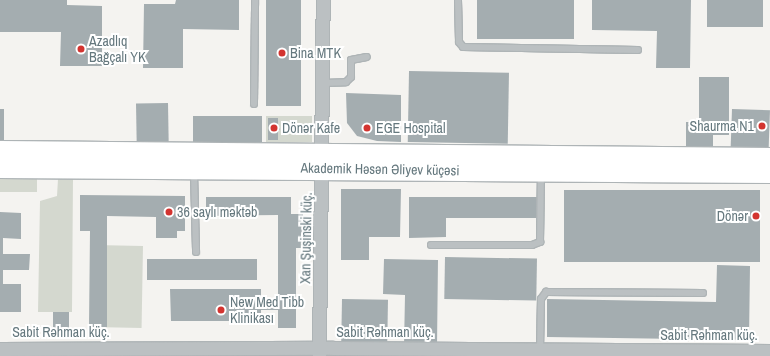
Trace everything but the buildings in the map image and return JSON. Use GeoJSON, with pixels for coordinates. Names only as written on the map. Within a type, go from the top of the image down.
{"type":"FeatureCollection","features":[{"type":"Feature","properties":{"kind":"main road","name":"Akademik Həsən Əliyev küçəsi"},"geometry":{"type":"LineString","coordinates":[[0,151],[323,160],[765,165]]}},
{"type":"Feature","properties":{"kind":"main road","name":"Akademik Həsən Əliyev küçəsi"},"geometry":{"type":"LineString","coordinates":[[0,168],[194,167],[323,160],[541,172],[765,165]]}},
{"type":"Feature","properties":{"kind":"street","name":"Xan Şuşinski küç."},"geometry":{"type":"LineString","coordinates":[[319,352],[323,160],[323,0]]}},
{"type":"Feature","properties":{"kind":"street","name":"Sabit Rəhman küç."},"geometry":{"type":"LineString","coordinates":[[0,349],[41,352],[540,350],[770,351]]}},
{"type":"Feature","properties":{"kind":"lane"},"geometry":{"type":"LineString","coordinates":[[254,104],[255,0]]}},
{"type":"Feature","properties":{"kind":"lane"},"geometry":{"type":"LineString","coordinates":[[458,0],[459,42],[463,47],[638,50]]}},
{"type":"Feature","properties":{"kind":"lane"},"geometry":{"type":"LineString","coordinates":[[323,83],[346,82],[350,77],[351,60],[368,57]]}},
{"type":"Feature","properties":{"kind":"lane"},"geometry":{"type":"LineString","coordinates":[[194,167],[196,252]]}},
{"type":"Feature","properties":{"kind":"lane"},"geometry":{"type":"LineString","coordinates":[[431,246],[532,245],[540,242],[541,172]]}},
{"type":"Feature","properties":{"kind":"lane"},"geometry":{"type":"LineString","coordinates":[[540,350],[541,299],[546,292],[703,293]]}},
{"type":"Feature","properties":{"kind":"path"},"geometry":{"type":"LineString","coordinates":[[278,129],[313,128]]}},
{"type":"Feature","properties":{"kind":"shaded area"},"geometry":{"type":"Polygon","coordinates":[[[266,116],[312,116],[312,142],[266,142],[266,116]]]}},
{"type":"Feature","properties":{"kind":"shaded area"},"geometry":{"type":"Polygon","coordinates":[[[0,176],[37,176],[37,192],[0,192],[0,176]]]}},
{"type":"Feature","properties":{"kind":"shaded area"},"geometry":{"type":"Polygon","coordinates":[[[73,178],[72,312],[38,312],[40,201],[57,196],[58,179],[73,178]]]}},
{"type":"Feature","properties":{"kind":"shaded area"},"geometry":{"type":"Polygon","coordinates":[[[107,245],[143,246],[142,328],[106,327],[107,245]]]}},
{"type":"Feature","properties":{"kind":"place","name":"Azadlıq Bağçalı YK"},"geometry":{"type":"Point","coordinates":[81,49]}},
{"type":"Feature","properties":{"kind":"place","name":"Bina MTK"},"geometry":{"type":"Point","coordinates":[282,53]}},
{"type":"Feature","properties":{"kind":"place","name":"Shaurma N1"},"geometry":{"type":"Point","coordinates":[762,126]}},
{"type":"Feature","properties":{"kind":"place","name":"Dönər Kafe"},"geometry":{"type":"Point","coordinates":[274,128]}},
{"type":"Feature","properties":{"kind":"place","name":"EGE Hospital"},"geometry":{"type":"Point","coordinates":[367,128]}},
{"type":"Feature","properties":{"kind":"place","name":"36 saylı məktəb"},"geometry":{"type":"Point","coordinates":[169,212]}},
{"type":"Feature","properties":{"kind":"place","name":"Dönər"},"geometry":{"type":"Point","coordinates":[756,216]}},
{"type":"Feature","properties":{"kind":"place","name":"New Med Tibb Klinikası"},"geometry":{"type":"Point","coordinates":[221,310]}}]}
